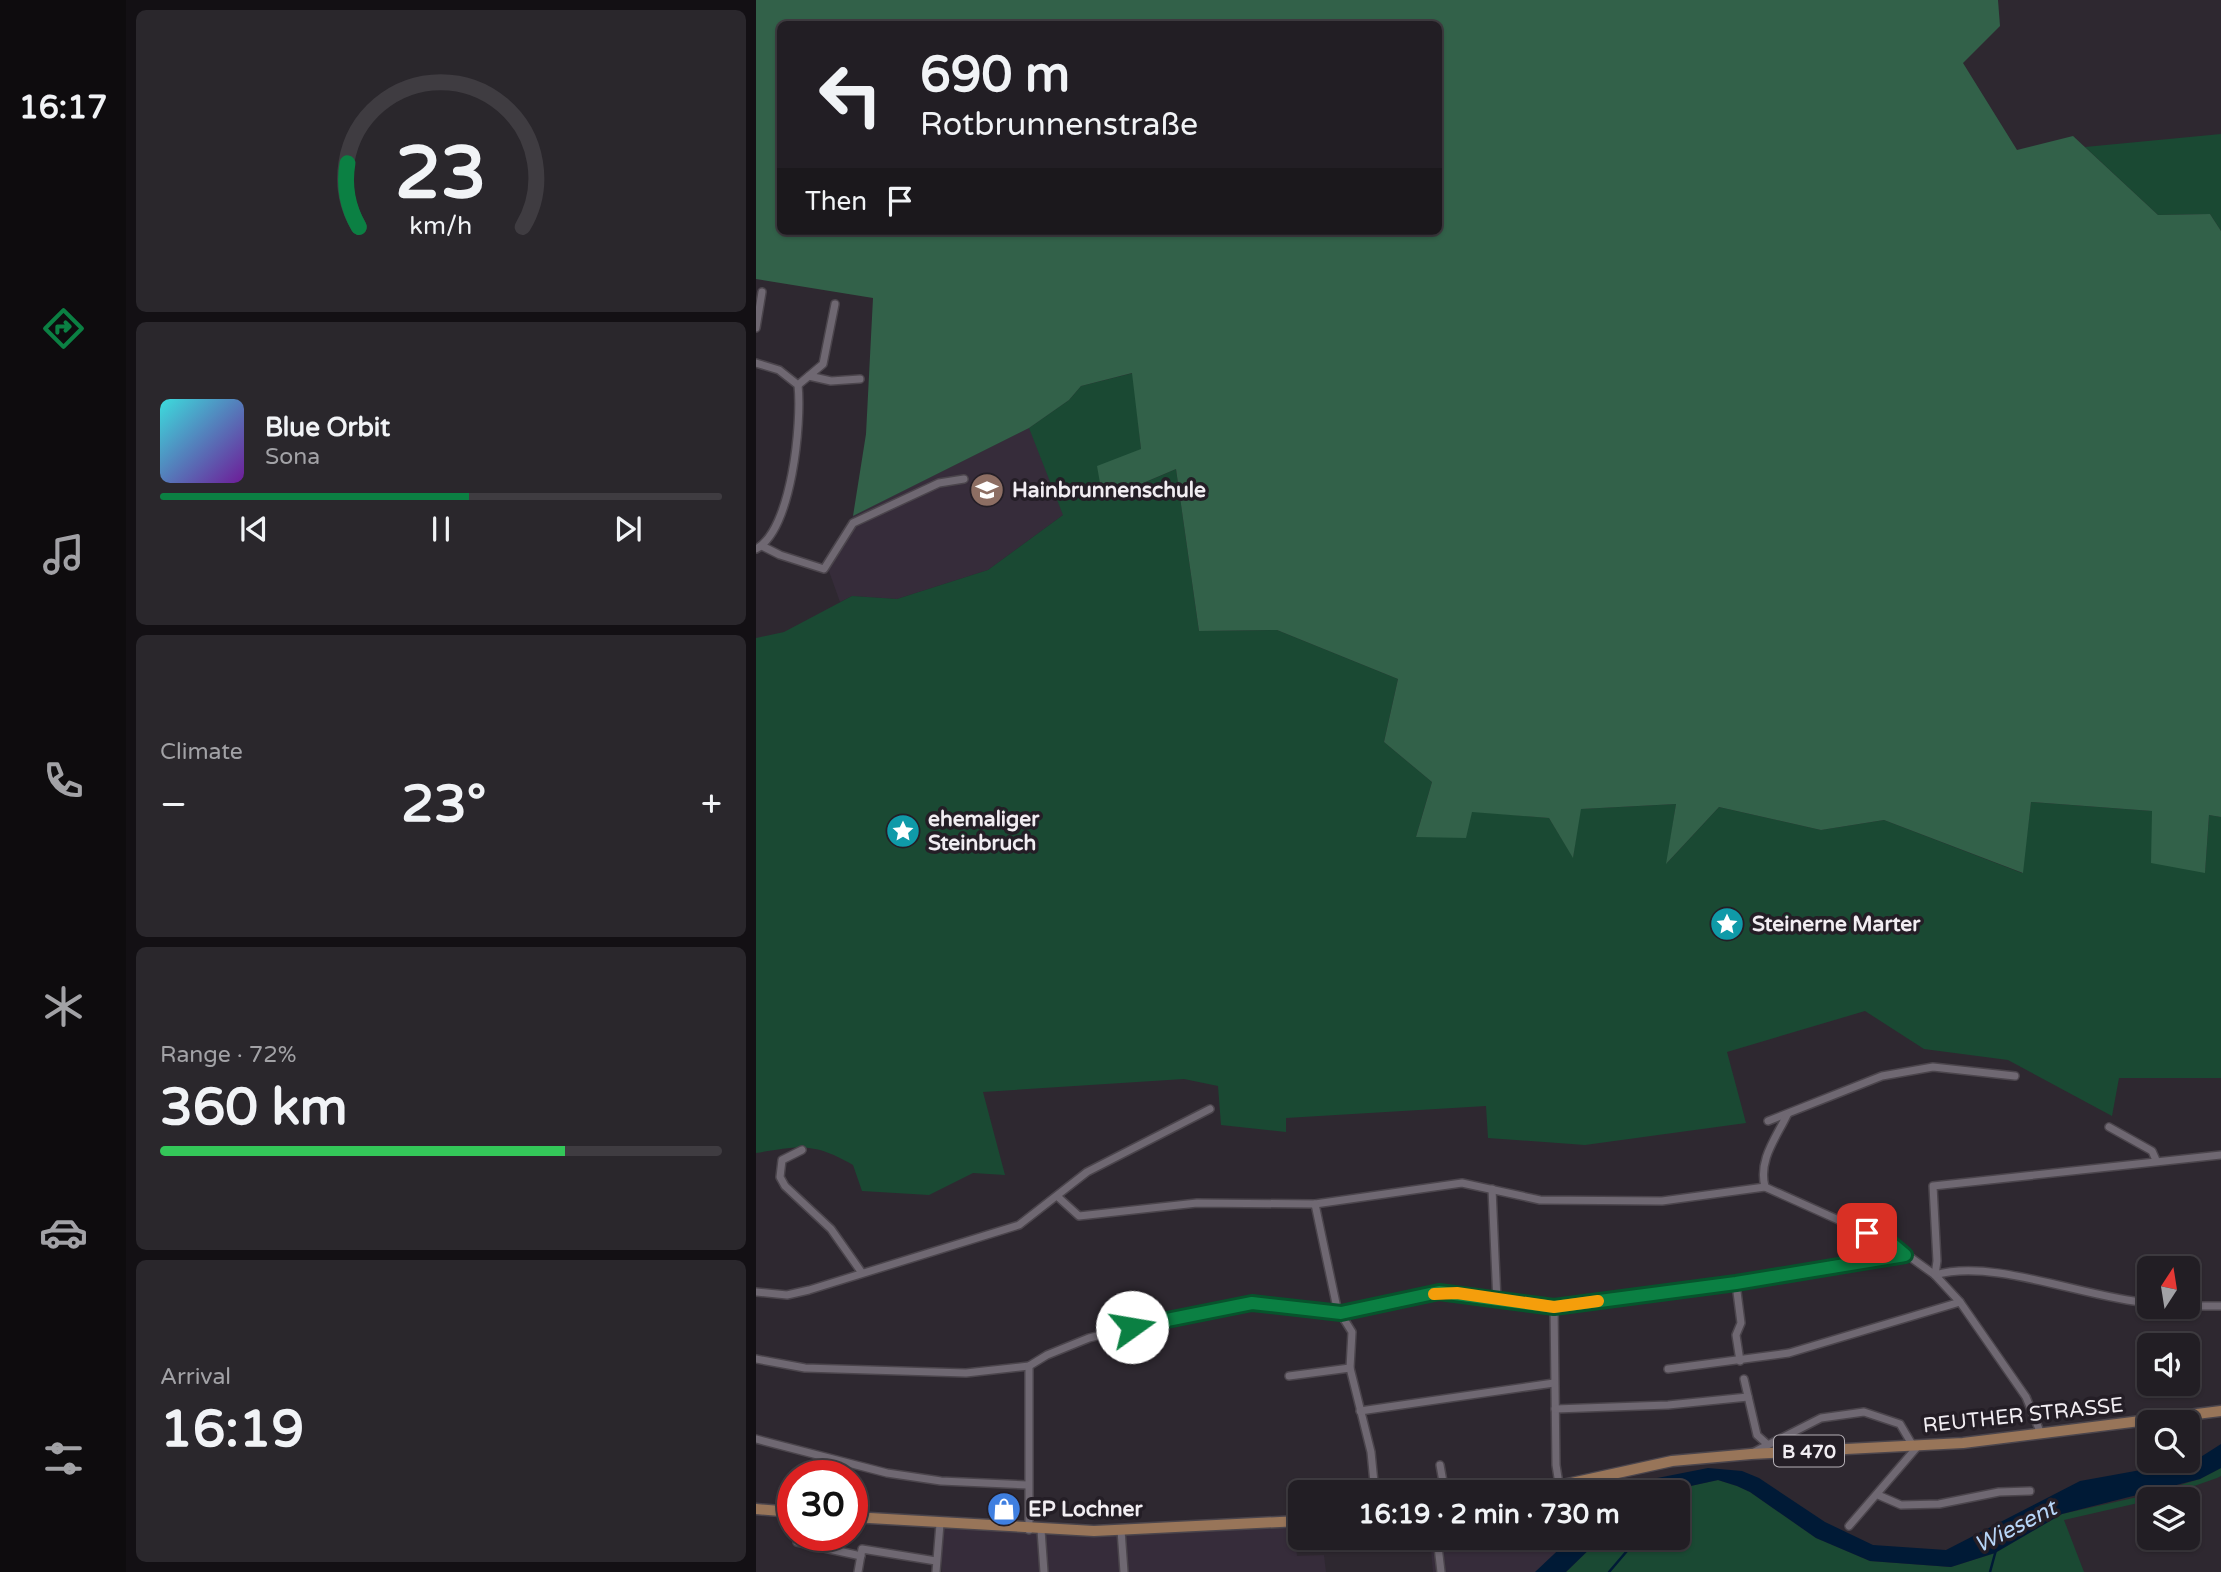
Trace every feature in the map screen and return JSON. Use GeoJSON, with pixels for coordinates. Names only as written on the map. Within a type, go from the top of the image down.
{"type":"FeatureCollection","features":[{"type":"Feature","properties":{"kind":"main road","name":"REUTHER STRASSE"},"geometry":{"type":"LineString","coordinates":[[1579,1480],[1672,1461],[1751,1454],[1916,1446],[2040,1434],[2221,1411]]}},
{"type":"Feature","properties":{"kind":"main road"},"geometry":{"type":"LineString","coordinates":[[756,1509],[777,1511]]}},
{"type":"Feature","properties":{"kind":"main road"},"geometry":{"type":"LineString","coordinates":[[868,1518],[1028,1530],[1121,1531],[1288,1522]]}},
{"type":"Feature","properties":{"kind":"street"},"geometry":{"type":"LineString","coordinates":[[756,328],[762,292]]}},
{"type":"Feature","properties":{"kind":"street"},"geometry":{"type":"LineString","coordinates":[[798,385],[823,364],[835,304]]}},
{"type":"Feature","properties":{"kind":"street"},"geometry":{"type":"LineString","coordinates":[[756,363],[779,370],[798,385],[801,410],[795,464],[785,502],[759,547],[824,569],[853,523],[939,483],[964,479]]}},
{"type":"Feature","properties":{"kind":"street"},"geometry":{"type":"LineString","coordinates":[[810,376],[831,381],[860,379]]}},
{"type":"Feature","properties":{"kind":"street"},"geometry":{"type":"LineString","coordinates":[[1768,1121],[1882,1076],[1907,1071],[1933,1067],[2015,1076]]}},
{"type":"Feature","properties":{"kind":"street"},"geometry":{"type":"LineString","coordinates":[[756,1292],[787,1295],[1019,1225],[1087,1172],[1210,1110]]}},
{"type":"Feature","properties":{"kind":"street"},"geometry":{"type":"LineString","coordinates":[[1765,1187],[1762,1174],[1766,1156],[1787,1115]]}},
{"type":"Feature","properties":{"kind":"street"},"geometry":{"type":"LineString","coordinates":[[2109,1127],[2152,1151],[2156,1160]]}},
{"type":"Feature","properties":{"kind":"street"},"geometry":{"type":"LineString","coordinates":[[802,1150],[782,1160],[780,1177],[785,1186],[831,1229],[862,1273]]}},
{"type":"Feature","properties":{"kind":"street"},"geometry":{"type":"LineString","coordinates":[[1935,1275],[1937,1261],[1933,1186],[2221,1154]]}},
{"type":"Feature","properties":{"kind":"street"},"geometry":{"type":"LineString","coordinates":[[1058,1197],[1079,1216],[1197,1203],[1315,1205],[1462,1183],[1540,1200],[1662,1201],[1765,1187],[1892,1244],[1935,1275],[1960,1302],[2026,1397],[2040,1434]]}},
{"type":"Feature","properties":{"kind":"street"},"geometry":{"type":"LineString","coordinates":[[1492,1189],[1497,1301]]}},
{"type":"Feature","properties":{"kind":"street"},"geometry":{"type":"LineString","coordinates":[[1315,1205],[1341,1313],[1352,1332],[1350,1368],[1371,1452],[1374,1480]]}},
{"type":"Feature","properties":{"kind":"street"},"geometry":{"type":"LineString","coordinates":[[756,1359],[805,1367],[966,1373],[1029,1366],[1047,1355],[1089,1338],[1214,1309],[1252,1303],[1341,1313],[1439,1292],[1554,1307],[1736,1283],[1905,1255]]}},
{"type":"Feature","properties":{"kind":"street"},"geometry":{"type":"LineString","coordinates":[[1935,1275],[1949,1271],[2011,1275],[2097,1297],[2137,1302]]}},
{"type":"Feature","properties":{"kind":"street"},"geometry":{"type":"LineString","coordinates":[[1736,1283],[1741,1323],[1735,1335],[1740,1361]]}},
{"type":"Feature","properties":{"kind":"street"},"geometry":{"type":"LineString","coordinates":[[1668,1368],[1789,1353],[1960,1302]]}},
{"type":"Feature","properties":{"kind":"street"},"geometry":{"type":"LineString","coordinates":[[2200,1306],[2221,1306]]}},
{"type":"Feature","properties":{"kind":"street"},"geometry":{"type":"LineString","coordinates":[[1554,1307],[1558,1480]]}},
{"type":"Feature","properties":{"kind":"street"},"geometry":{"type":"LineString","coordinates":[[1028,1530],[1029,1366]]}},
{"type":"Feature","properties":{"kind":"street"},"geometry":{"type":"LineString","coordinates":[[1289,1377],[1350,1368]]}},
{"type":"Feature","properties":{"kind":"street"},"geometry":{"type":"LineString","coordinates":[[1744,1379],[1757,1435],[1767,1444]]}},
{"type":"Feature","properties":{"kind":"street"},"geometry":{"type":"LineString","coordinates":[[1360,1411],[1554,1383]]}},
{"type":"Feature","properties":{"kind":"street"},"geometry":{"type":"LineString","coordinates":[[1555,1409],[1668,1405],[1748,1397]]}},
{"type":"Feature","properties":{"kind":"street","name":"REUTHER STRASSE"},"geometry":{"type":"LineString","coordinates":[[1751,1454],[1821,1418],[1864,1412],[1900,1424],[1916,1446]]}},
{"type":"Feature","properties":{"kind":"street"},"geometry":{"type":"LineString","coordinates":[[756,1439],[887,1473],[941,1481],[1028,1485]]}},
{"type":"Feature","properties":{"kind":"street"},"geometry":{"type":"LineString","coordinates":[[1849,1526],[1878,1495],[1916,1446]]}},
{"type":"Feature","properties":{"kind":"street"},"geometry":{"type":"LineString","coordinates":[[1440,1465],[1443,1480]]}},
{"type":"Feature","properties":{"kind":"street"},"geometry":{"type":"LineString","coordinates":[[1878,1495],[1900,1505],[1939,1504],[1999,1492],[2030,1490]]}},
{"type":"Feature","properties":{"kind":"street"},"geometry":{"type":"LineString","coordinates":[[936,1572],[940,1524]]}},
{"type":"Feature","properties":{"kind":"street"},"geometry":{"type":"LineString","coordinates":[[1041,1530],[1044,1572]]}},
{"type":"Feature","properties":{"kind":"street"},"geometry":{"type":"LineString","coordinates":[[1121,1531],[1124,1572]]}},
{"type":"Feature","properties":{"kind":"street"},"geometry":{"type":"LineString","coordinates":[[858,1572],[862,1549],[936,1561]]}},
{"type":"Feature","properties":{"kind":"street"},"geometry":{"type":"LineString","coordinates":[[1438,1550],[1441,1572]]}},
{"type":"Feature","properties":{"kind":"street"},"geometry":{"type":"LineString","coordinates":[[838,1551],[861,1556]]}},
{"type":"Feature","properties":{"kind":"shaded area"},"geometry":{"type":"Polygon","coordinates":[[[1069,400],[1063,515],[988,570],[897,599],[852,596],[840,602],[825,560],[853,516],[1029,428],[1069,400]]]}},
{"type":"Feature","properties":{"kind":"shaded area"},"geometry":{"type":"Polygon","coordinates":[[[1620,1473],[1623,1480],[1591,1480],[1620,1473]]]}},
{"type":"Feature","properties":{"kind":"shaded area"},"geometry":{"type":"Polygon","coordinates":[[[942,1524],[1209,1530],[1288,1527],[1288,1550],[1296,1550],[1297,1556],[1324,1555],[1326,1572],[942,1572],[942,1524]]]}},
{"type":"Feature","properties":{"kind":"shaded area"},"geometry":{"type":"Polygon","coordinates":[[[1431,1550],[1559,1550],[1536,1572],[1433,1572],[1431,1550]]]}},
{"type":"Feature","properties":{"kind":"green space"},"geometry":{"type":"Polygon","coordinates":[[[756,0],[1998,0],[2000,26],[1963,63],[2017,150],[2073,136],[2158,215],[2210,214],[2221,231],[2221,817],[2209,815],[2205,873],[2151,863],[2152,811],[2031,802],[2023,873],[1884,820],[1821,830],[1719,807],[1666,864],[1676,804],[1581,809],[1573,858],[1549,818],[1472,812],[1466,838],[1416,837],[1432,782],[1384,742],[1398,679],[1277,630],[1199,631],[1176,469],[1103,500],[1097,466],[1141,449],[1132,373],[1081,386],[1069,400],[1029,428],[853,516],[866,434],[873,298],[756,279],[756,0]]]}},
{"type":"Feature","properties":{"kind":"green space"},"geometry":{"type":"Polygon","coordinates":[[[2221,134],[2221,231],[2210,214],[2158,215],[2085,147],[2221,134]]]}},
{"type":"Feature","properties":{"kind":"green space"},"geometry":{"type":"Polygon","coordinates":[[[1133,373],[1141,449],[1104,500],[1176,469],[1199,631],[1277,630],[1398,679],[1384,742],[1432,782],[1416,837],[1471,811],[1549,818],[1573,857],[1580,809],[1676,804],[1667,863],[1719,807],[1821,830],[1884,820],[2022,873],[2031,802],[2152,811],[2205,872],[2209,815],[2221,817],[2221,1078],[2119,1078],[2112,1116],[2008,1060],[1924,1049],[1865,1011],[1727,1052],[1746,1123],[1585,1145],[1488,1138],[1486,1106],[1286,1118],[1286,1132],[1221,1125],[1218,1086],[1184,1079],[983,1092],[1005,1175],[973,1173],[929,1195],[862,1191],[853,1165],[816,1149],[795,1148],[756,1153],[756,638],[784,632],[852,596],[897,599],[988,570],[1063,515],[1029,428],[1069,400],[1081,386],[1133,373]]]}},
{"type":"Feature","properties":{"kind":"green space"},"geometry":{"type":"Polygon","coordinates":[[[2221,1468],[2221,1476],[2217,1478],[2191,1487],[2174,1487],[2200,1479],[2221,1468]]]}},
{"type":"Feature","properties":{"kind":"green space"},"geometry":{"type":"Polygon","coordinates":[[[1718,1480],[1750,1492],[1816,1538],[1870,1561],[1951,1567],[1995,1553],[2062,1514],[2137,1497],[2137,1503],[2064,1520],[2084,1572],[1566,1572],[1589,1550],[1690,1550],[1690,1486],[1718,1480]]]}},
{"type":"Feature","properties":{"kind":"water"},"geometry":{"type":"Polygon","coordinates":[[[2221,1444],[2221,1468],[2200,1479],[2168,1487],[2137,1487],[2137,1495],[2062,1514],[1995,1553],[1951,1567],[1870,1561],[1816,1538],[1750,1492],[1718,1480],[1690,1486],[1690,1480],[1647,1480],[1708,1468],[1742,1471],[1759,1478],[1825,1522],[1873,1545],[1946,1550],[2080,1481],[2137,1471],[2137,1473],[2200,1473],[2200,1457],[2221,1444]]]}},
{"type":"Feature","properties":{"kind":"water"},"geometry":{"type":"Polygon","coordinates":[[[1558,1550],[1589,1550],[1566,1572],[1535,1572],[1558,1550]]]}},
{"type":"Feature","properties":{"kind":"waterway","name":"Wiesent"},"geometry":{"type":"LineString","coordinates":[[1609,1572],[1628,1550]]}},
{"type":"Feature","properties":{"kind":"waterway"},"geometry":{"type":"LineString","coordinates":[[1990,1572],[1996,1550]]}},
{"type":"Feature","properties":{"kind":"slow traffic"},"geometry":{"type":"LineString","coordinates":[[1434,1294],[1457,1293],[1497,1301],[1554,1307],[1598,1301]]}},
{"type":"Feature","properties":{"kind":"place","name":"Hainbrunnenschule"},"geometry":{"type":"Point","coordinates":[987,490]}},
{"type":"Feature","properties":{"kind":"place","name":"ehemaliger Steinbruch"},"geometry":{"type":"Point","coordinates":[903,831]}},
{"type":"Feature","properties":{"kind":"place","name":"Steinerne Marter"},"geometry":{"type":"Point","coordinates":[1727,924]}},
{"type":"Feature","properties":{"kind":"place","name":"EP Lochner"},"geometry":{"type":"Point","coordinates":[1004,1509]}},
{"type":"Feature","properties":{"kind":"route"},"geometry":{"type":"LineString","coordinates":[[1132,1327],[1192,1312],[1252,1303],[1311,1307],[1341,1313],[1439,1292],[1554,1307],[1736,1283],[1894,1259],[1905,1255],[1892,1244],[1867,1233]]}}]}
